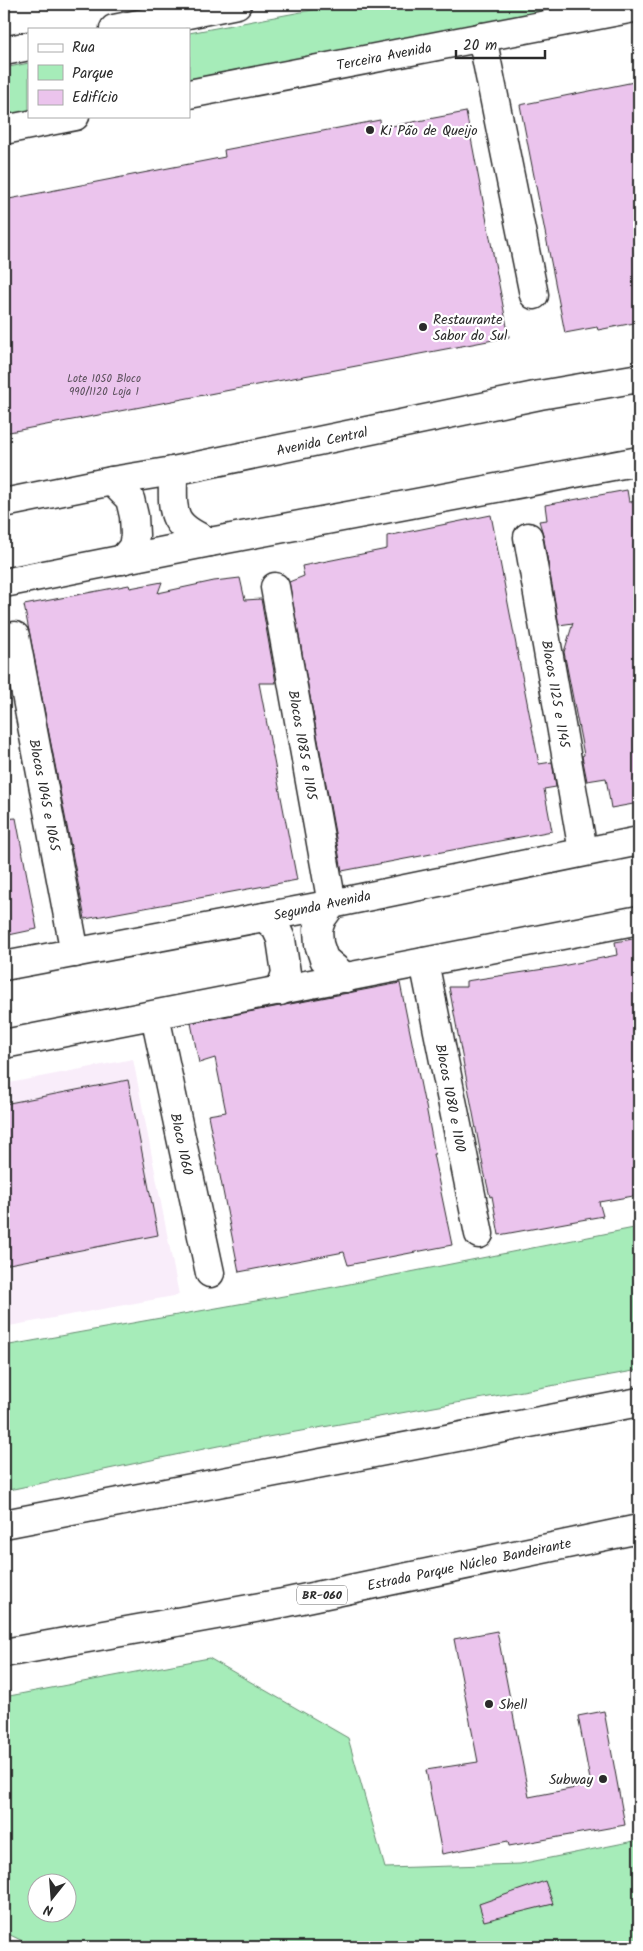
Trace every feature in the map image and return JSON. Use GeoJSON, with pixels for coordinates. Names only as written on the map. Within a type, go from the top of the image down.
{"type":"FeatureCollection","features":[{"type":"Feature","properties":{"kind":"main road"},"geometry":{"type":"LineString","coordinates":[[119,28],[237,4]]}},
{"type":"Feature","properties":{"kind":"main road","name":"Terceira Avenida"},"geometry":{"type":"LineString","coordinates":[[190,94],[639,7]]}},
{"type":"Feature","properties":{"kind":"main road"},"geometry":{"type":"LineString","coordinates":[[482,37],[534,295]]}},
{"type":"Feature","properties":{"kind":"main road"},"geometry":{"type":"LineString","coordinates":[[4,51],[28,46]]}},
{"type":"Feature","properties":{"kind":"main road"},"geometry":{"type":"LineString","coordinates":[[4,130],[66,118]]}},
{"type":"Feature","properties":{"kind":"main road","name":"Avenida Central"},"geometry":{"type":"LineString","coordinates":[[4,503],[112,481],[173,471],[530,397],[639,378]]}},
{"type":"Feature","properties":{"kind":"main road"},"geometry":{"type":"LineString","coordinates":[[4,583],[639,461]]}},
{"type":"Feature","properties":{"kind":"main road"},"geometry":{"type":"LineString","coordinates":[[173,471],[173,506],[178,521],[189,533],[210,542]]}},
{"type":"Feature","properties":{"kind":"main road"},"geometry":{"type":"LineString","coordinates":[[112,481],[130,498],[134,516],[135,535],[133,547],[122,560]]}},
{"type":"Feature","properties":{"kind":"main road","name":"Blocos 1125 e 1145"},"geometry":{"type":"LineString","coordinates":[[528,538],[583,851]]}},
{"type":"Feature","properties":{"kind":"main road","name":"Blocos 1085 e 1105"},"geometry":{"type":"LineString","coordinates":[[275,587],[332,904]]}},
{"type":"Feature","properties":{"kind":"main road","name":"Blocos 1045 e 1065"},"geometry":{"type":"LineString","coordinates":[[15,636],[75,953]]}},
{"type":"Feature","properties":{"kind":"main road","name":"Segunda Avenida"},"geometry":{"type":"LineString","coordinates":[[4,966],[332,904],[639,841]]}},
{"type":"Feature","properties":{"kind":"main road"},"geometry":{"type":"LineString","coordinates":[[332,904],[322,918],[318,929],[319,944],[324,960],[346,978]]}},
{"type":"Feature","properties":{"kind":"main road"},"geometry":{"type":"LineString","coordinates":[[264,917],[276,928],[281,939],[286,974],[280,991]]}},
{"type":"Feature","properties":{"kind":"main road"},"geometry":{"type":"LineString","coordinates":[[4,1044],[639,920]]}},
{"type":"Feature","properties":{"kind":"main road","name":"Blocos 1080 e 1100"},"geometry":{"type":"LineString","coordinates":[[424,962],[479,1234]]}},
{"type":"Feature","properties":{"kind":"main road","name":"Bloco 1060"},"geometry":{"type":"LineString","coordinates":[[155,1016],[210,1273]]}},
{"type":"Feature","properties":{"kind":"main road"},"geometry":{"type":"LineString","coordinates":[[4,1524],[639,1402]]}},
{"type":"Feature","properties":{"kind":"main road","name":"Estrada Parque Núcleo Bandeirante"},"geometry":{"type":"LineString","coordinates":[[4,1653],[283,1603],[639,1529]]}},
{"type":"Feature","properties":{"kind":"shaded area"},"geometry":{"type":"Polygon","coordinates":[[[133,1059],[179,1295],[4,1327],[4,1084],[133,1059]]]}},
{"type":"Feature","properties":{"kind":"green space"},"geometry":{"type":"Polygon","coordinates":[[[344,4],[616,4],[190,86],[190,33],[344,4]]]}},
{"type":"Feature","properties":{"kind":"green space"},"geometry":{"type":"Polygon","coordinates":[[[28,63],[28,116],[4,122],[4,68],[28,63]]]}},
{"type":"Feature","properties":{"kind":"green space"},"geometry":{"type":"Polygon","coordinates":[[[639,1227],[639,1370],[218,1446],[4,1491],[4,1346],[334,1287],[639,1227]]]}},
{"type":"Feature","properties":{"kind":"green space"},"geometry":{"type":"Polygon","coordinates":[[[209,1658],[348,1738],[385,1868],[520,1864],[639,1840],[639,1947],[35,1947],[4,1932],[4,1697],[209,1658]]]}},
{"type":"Feature","properties":{"kind":"building"},"geometry":{"type":"Polygon","coordinates":[[[639,81],[639,322],[598,330],[597,327],[565,333],[520,105],[639,81]]]}},
{"type":"Feature","properties":{"kind":"building"},"geometry":{"type":"Polygon","coordinates":[[[466,112],[509,337],[4,433],[4,200],[225,157],[224,150],[380,120],[381,128],[466,112]]]}},
{"type":"Feature","properties":{"kind":"building"},"geometry":{"type":"Polygon","coordinates":[[[627,490],[629,502],[639,501],[639,803],[611,808],[606,778],[587,781],[582,756],[584,755],[564,652],[573,623],[559,625],[539,521],[547,520],[545,505],[627,490]]]}},
{"type":"Feature","properties":{"kind":"building"},"geometry":{"type":"Polygon","coordinates":[[[491,515],[539,764],[552,762],[556,787],[544,789],[552,831],[342,871],[289,582],[304,576],[302,566],[387,549],[387,536],[491,515]]]}},
{"type":"Feature","properties":{"kind":"building"},"geometry":{"type":"Polygon","coordinates":[[[240,578],[245,600],[261,599],[276,683],[259,683],[297,880],[85,919],[24,605],[129,585],[130,588],[162,582],[158,593],[214,581],[240,578]]]}},
{"type":"Feature","properties":{"kind":"building"},"geometry":{"type":"Polygon","coordinates":[[[16,818],[37,929],[4,936],[4,819],[16,818]]]}},
{"type":"Feature","properties":{"kind":"building"},"geometry":{"type":"Polygon","coordinates":[[[639,938],[639,1195],[599,1202],[603,1216],[499,1235],[492,1196],[490,1197],[484,1171],[449,987],[466,987],[466,981],[557,967],[617,955],[615,942],[639,938]]]}},
{"type":"Feature","properties":{"kind":"building"},"geometry":{"type":"Polygon","coordinates":[[[400,983],[425,1101],[435,1154],[433,1154],[452,1245],[348,1265],[344,1252],[239,1272],[208,1115],[226,1112],[215,1058],[199,1063],[191,1023],[400,983]]]}},
{"type":"Feature","properties":{"kind":"building"},"geometry":{"type":"Polygon","coordinates":[[[128,1080],[158,1235],[4,1265],[4,1104],[128,1080]]]}},
{"type":"Feature","properties":{"kind":"building"},"geometry":{"type":"Polygon","coordinates":[[[497,1631],[529,1797],[591,1785],[578,1716],[604,1711],[625,1825],[509,1846],[508,1841],[442,1854],[426,1770],[478,1762],[454,1639],[497,1631]]]}},
{"type":"Feature","properties":{"kind":"building"},"geometry":{"type":"Polygon","coordinates":[[[545,1881],[553,1904],[484,1921],[479,1904],[545,1881]]]}},
{"type":"Feature","properties":{"kind":"place","name":"Ki Pão de Queijo"},"geometry":{"type":"Point","coordinates":[370,130]}},
{"type":"Feature","properties":{"kind":"place","name":"Restaurante Sabor do Sul"},"geometry":{"type":"Point","coordinates":[423,327]}},
{"type":"Feature","properties":{"kind":"place","name":"Shell"},"geometry":{"type":"Point","coordinates":[489,1704]}},
{"type":"Feature","properties":{"kind":"place","name":"Subway"},"geometry":{"type":"Point","coordinates":[603,1779]}}]}
